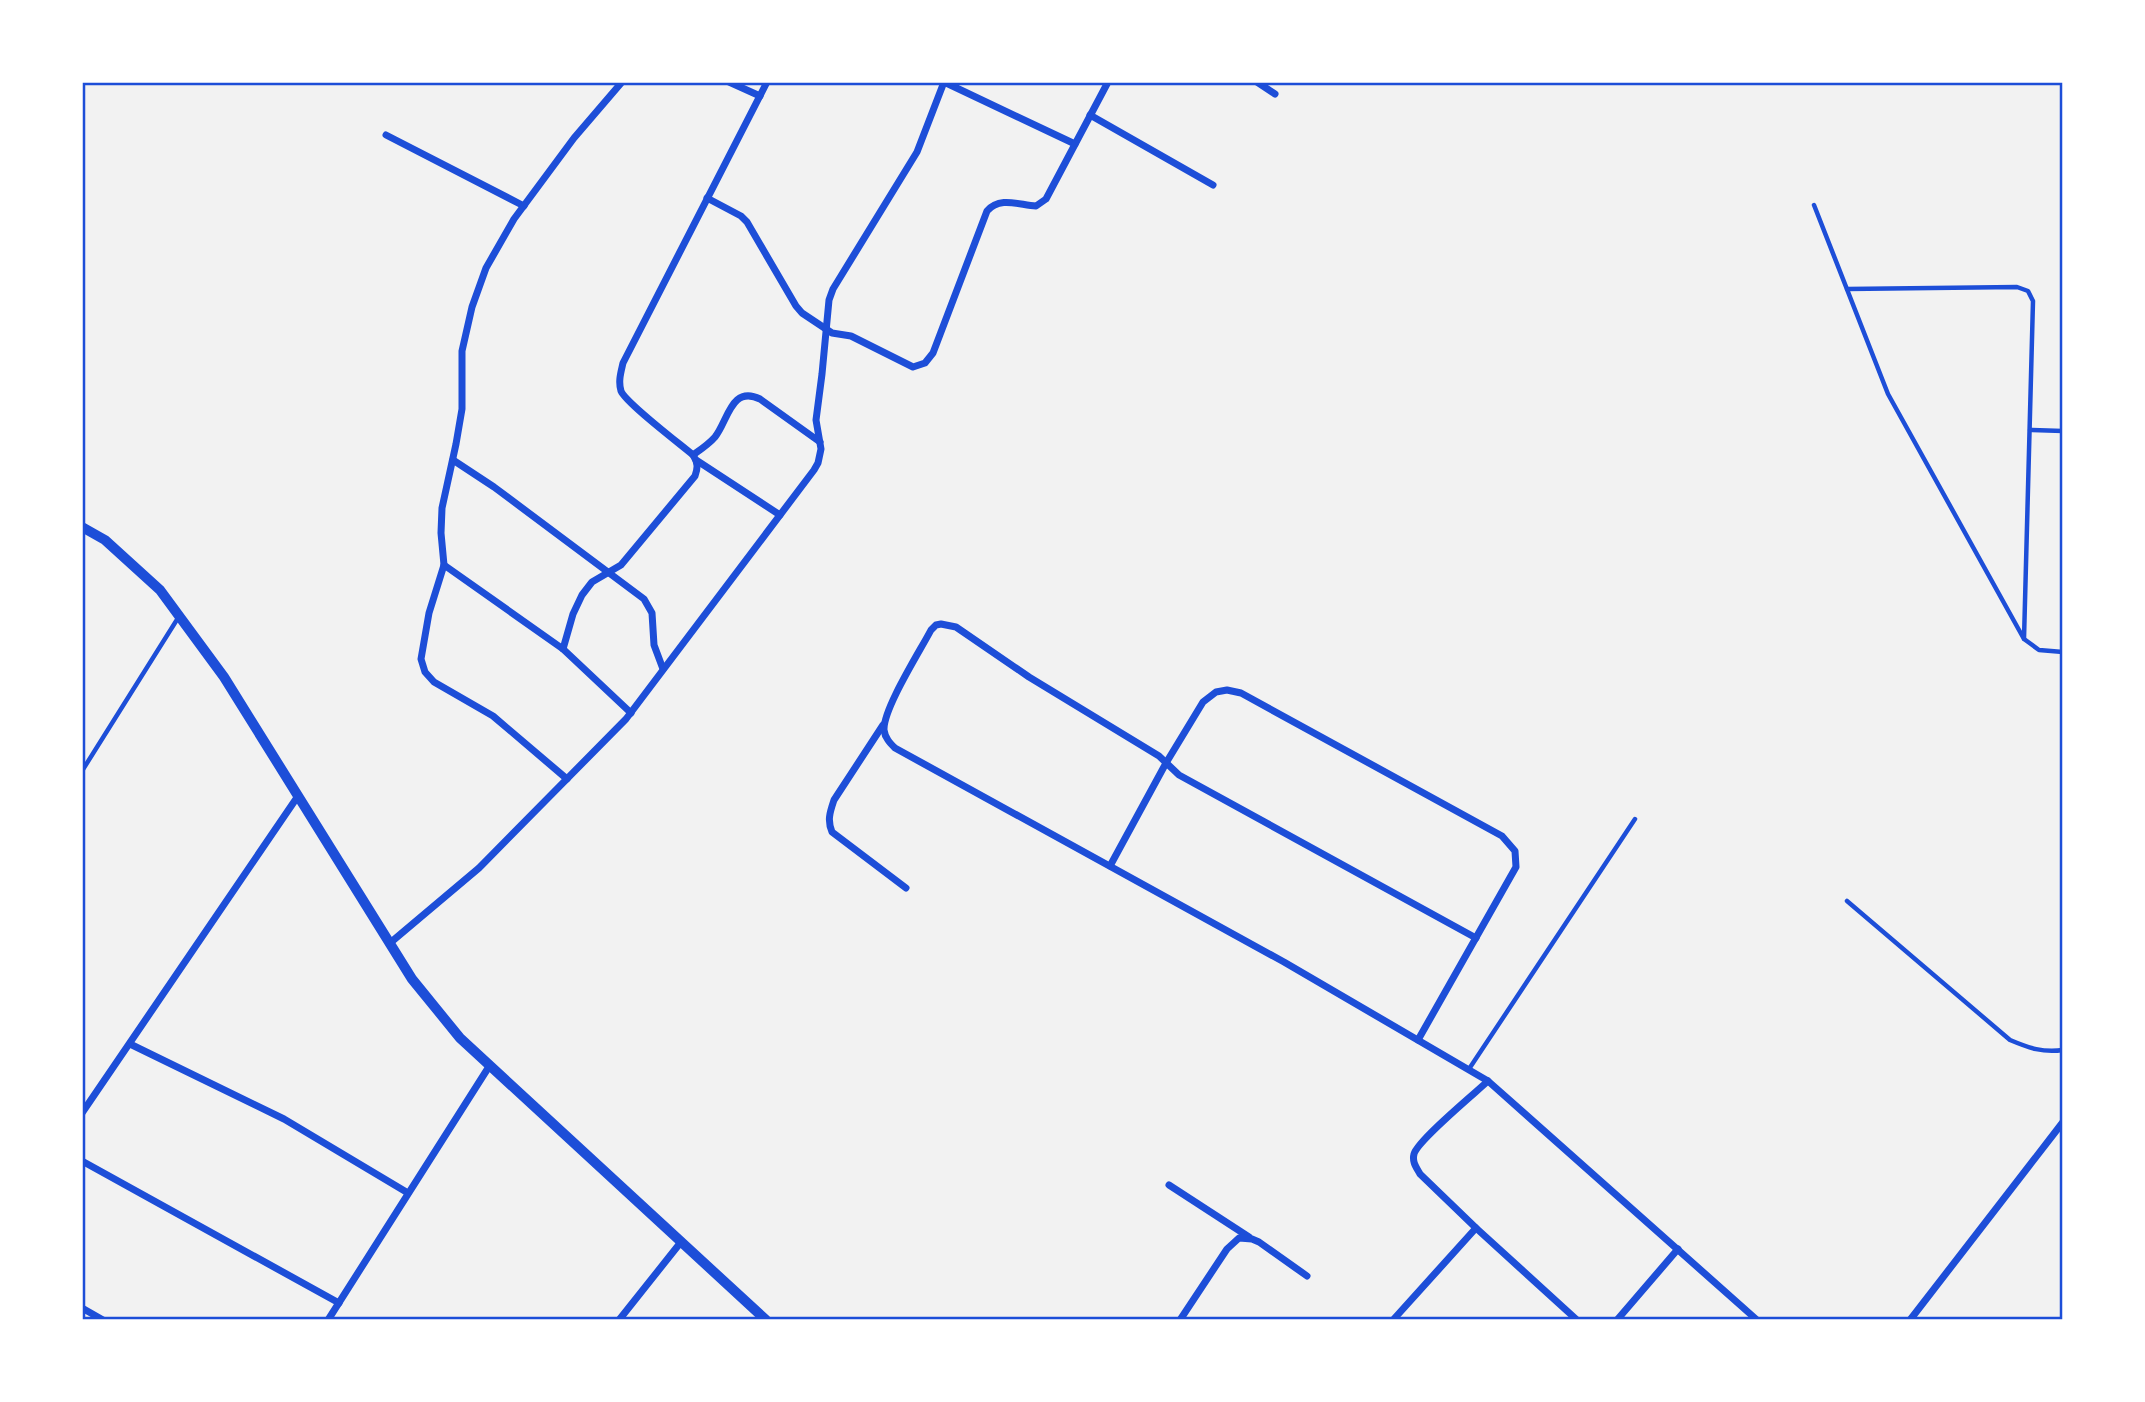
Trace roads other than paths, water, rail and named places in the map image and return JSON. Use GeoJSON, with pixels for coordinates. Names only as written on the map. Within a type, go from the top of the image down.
{"type":"FeatureCollection","features":[{"type":"Feature","properties":{"kind":"street"},"geometry":{"type":"LineString","coordinates":[[567,779],[493,716],[434,682],[425,672],[421,659],[424,636],[444,565],[442,508],[462,409],[462,351],[472,307],[486,268],[514,219],[574,138],[622,82]]}},
{"type":"Feature","properties":{"kind":"street"},"geometry":{"type":"LineString","coordinates":[[729,82],[760,96]]}},
{"type":"Feature","properties":{"kind":"street"},"geometry":{"type":"LineString","coordinates":[[767,82],[623,363],[619,381],[625,397],[694,458],[780,515]]}},
{"type":"Feature","properties":{"kind":"street"},"geometry":{"type":"LineString","coordinates":[[390,943],[479,868],[631,713],[814,470],[821,455],[816,420],[827,309],[833,289],[917,152],[944,82],[1075,144]]}},
{"type":"Feature","properties":{"kind":"street"},"geometry":{"type":"LineString","coordinates":[[707,198],[741,216],[753,231],[796,306],[812,321],[825,330],[850,336],[913,367],[925,363],[933,353],[987,211],[1002,202],[1036,206],[1046,199],[1108,82]]}},
{"type":"Feature","properties":{"kind":"street"},"geometry":{"type":"LineString","coordinates":[[1257,82],[1275,94]]}},
{"type":"Feature","properties":{"kind":"street"},"geometry":{"type":"LineString","coordinates":[[1090,115],[1213,185]]}},
{"type":"Feature","properties":{"kind":"street"},"geometry":{"type":"LineString","coordinates":[[386,135],[524,206]]}},
{"type":"Feature","properties":{"kind":"street"},"geometry":{"type":"LineString","coordinates":[[694,458],[715,436],[734,403],[744,396],[760,399],[821,442]]}},
{"type":"Feature","properties":{"kind":"street"},"geometry":{"type":"LineString","coordinates":[[563,649],[582,594],[592,582],[621,565],[695,476],[698,465],[694,458]]}},
{"type":"Feature","properties":{"kind":"street"},"geometry":{"type":"LineString","coordinates":[[453,460],[494,487],[644,599],[652,613],[654,645],[663,669]]}},
{"type":"Feature","properties":{"kind":"street"},"geometry":{"type":"LineString","coordinates":[[82,527],[104,540],[160,590],[224,677],[412,979],[460,1038],[766,1320]]}},
{"type":"Feature","properties":{"kind":"street"},"geometry":{"type":"LineString","coordinates":[[444,565],[563,649],[631,713]]}},
{"type":"Feature","properties":{"kind":"street"},"geometry":{"type":"LineString","coordinates":[[1476,938],[1179,775],[1148,749],[1029,677],[956,627],[948,624],[936,625],[931,630],[887,712],[886,737],[895,748],[1284,962],[1488,1081],[1757,1320]]}},
{"type":"Feature","properties":{"kind":"street"},"geometry":{"type":"LineString","coordinates":[[1110,866],[1203,702],[1216,692],[1227,690],[1241,693],[1502,836],[1515,852],[1516,867],[1418,1040]]}},
{"type":"Feature","properties":{"kind":"street"},"geometry":{"type":"LineString","coordinates":[[885,722],[834,800],[829,814],[829,825],[832,832],[906,888]]}},
{"type":"Feature","properties":{"kind":"street"},"geometry":{"type":"LineString","coordinates":[[82,1113],[298,796]]}},
{"type":"Feature","properties":{"kind":"street"},"geometry":{"type":"LineString","coordinates":[[130,1044],[284,1118],[408,1193]]}},
{"type":"Feature","properties":{"kind":"street"},"geometry":{"type":"LineString","coordinates":[[328,1320],[490,1065]]}},
{"type":"Feature","properties":{"kind":"street"},"geometry":{"type":"LineString","coordinates":[[1488,1081],[1423,1139],[1413,1154],[1414,1164],[1420,1174],[1476,1228],[1577,1320]]}},
{"type":"Feature","properties":{"kind":"street"},"geometry":{"type":"LineString","coordinates":[[1910,1320],[2063,1122]]}},
{"type":"Feature","properties":{"kind":"street"},"geometry":{"type":"LineString","coordinates":[[82,1161],[339,1303]]}},
{"type":"Feature","properties":{"kind":"street"},"geometry":{"type":"LineString","coordinates":[[1169,1185],[1307,1276]]}},
{"type":"Feature","properties":{"kind":"street"},"geometry":{"type":"LineString","coordinates":[[1393,1320],[1476,1228]]}},
{"type":"Feature","properties":{"kind":"street"},"geometry":{"type":"LineString","coordinates":[[1180,1320],[1227,1249],[1239,1238],[1252,1239]]}},
{"type":"Feature","properties":{"kind":"street"},"geometry":{"type":"LineString","coordinates":[[619,1320],[681,1242]]}},
{"type":"Feature","properties":{"kind":"street"},"geometry":{"type":"LineString","coordinates":[[1617,1320],[1678,1249]]}},
{"type":"Feature","properties":{"kind":"street"},"geometry":{"type":"LineString","coordinates":[[82,1308],[103,1320]]}},
{"type":"Feature","properties":{"kind":"lane"},"geometry":{"type":"LineString","coordinates":[[1814,205],[1894,406],[2024,639],[2039,650],[2063,652]]}},
{"type":"Feature","properties":{"kind":"lane"},"geometry":{"type":"LineString","coordinates":[[1847,289],[1992,286],[2017,287],[2028,291],[2033,301],[2024,639]]}},
{"type":"Feature","properties":{"kind":"lane"},"geometry":{"type":"LineString","coordinates":[[2030,430],[2063,431]]}},
{"type":"Feature","properties":{"kind":"lane"},"geometry":{"type":"LineString","coordinates":[[82,771],[179,616]]}},
{"type":"Feature","properties":{"kind":"lane"},"geometry":{"type":"LineString","coordinates":[[1469,1070],[1635,819]]}},
{"type":"Feature","properties":{"kind":"lane"},"geometry":{"type":"LineString","coordinates":[[1847,901],[2010,1040],[2033,1049],[2049,1052],[2063,1050]]}}]}
